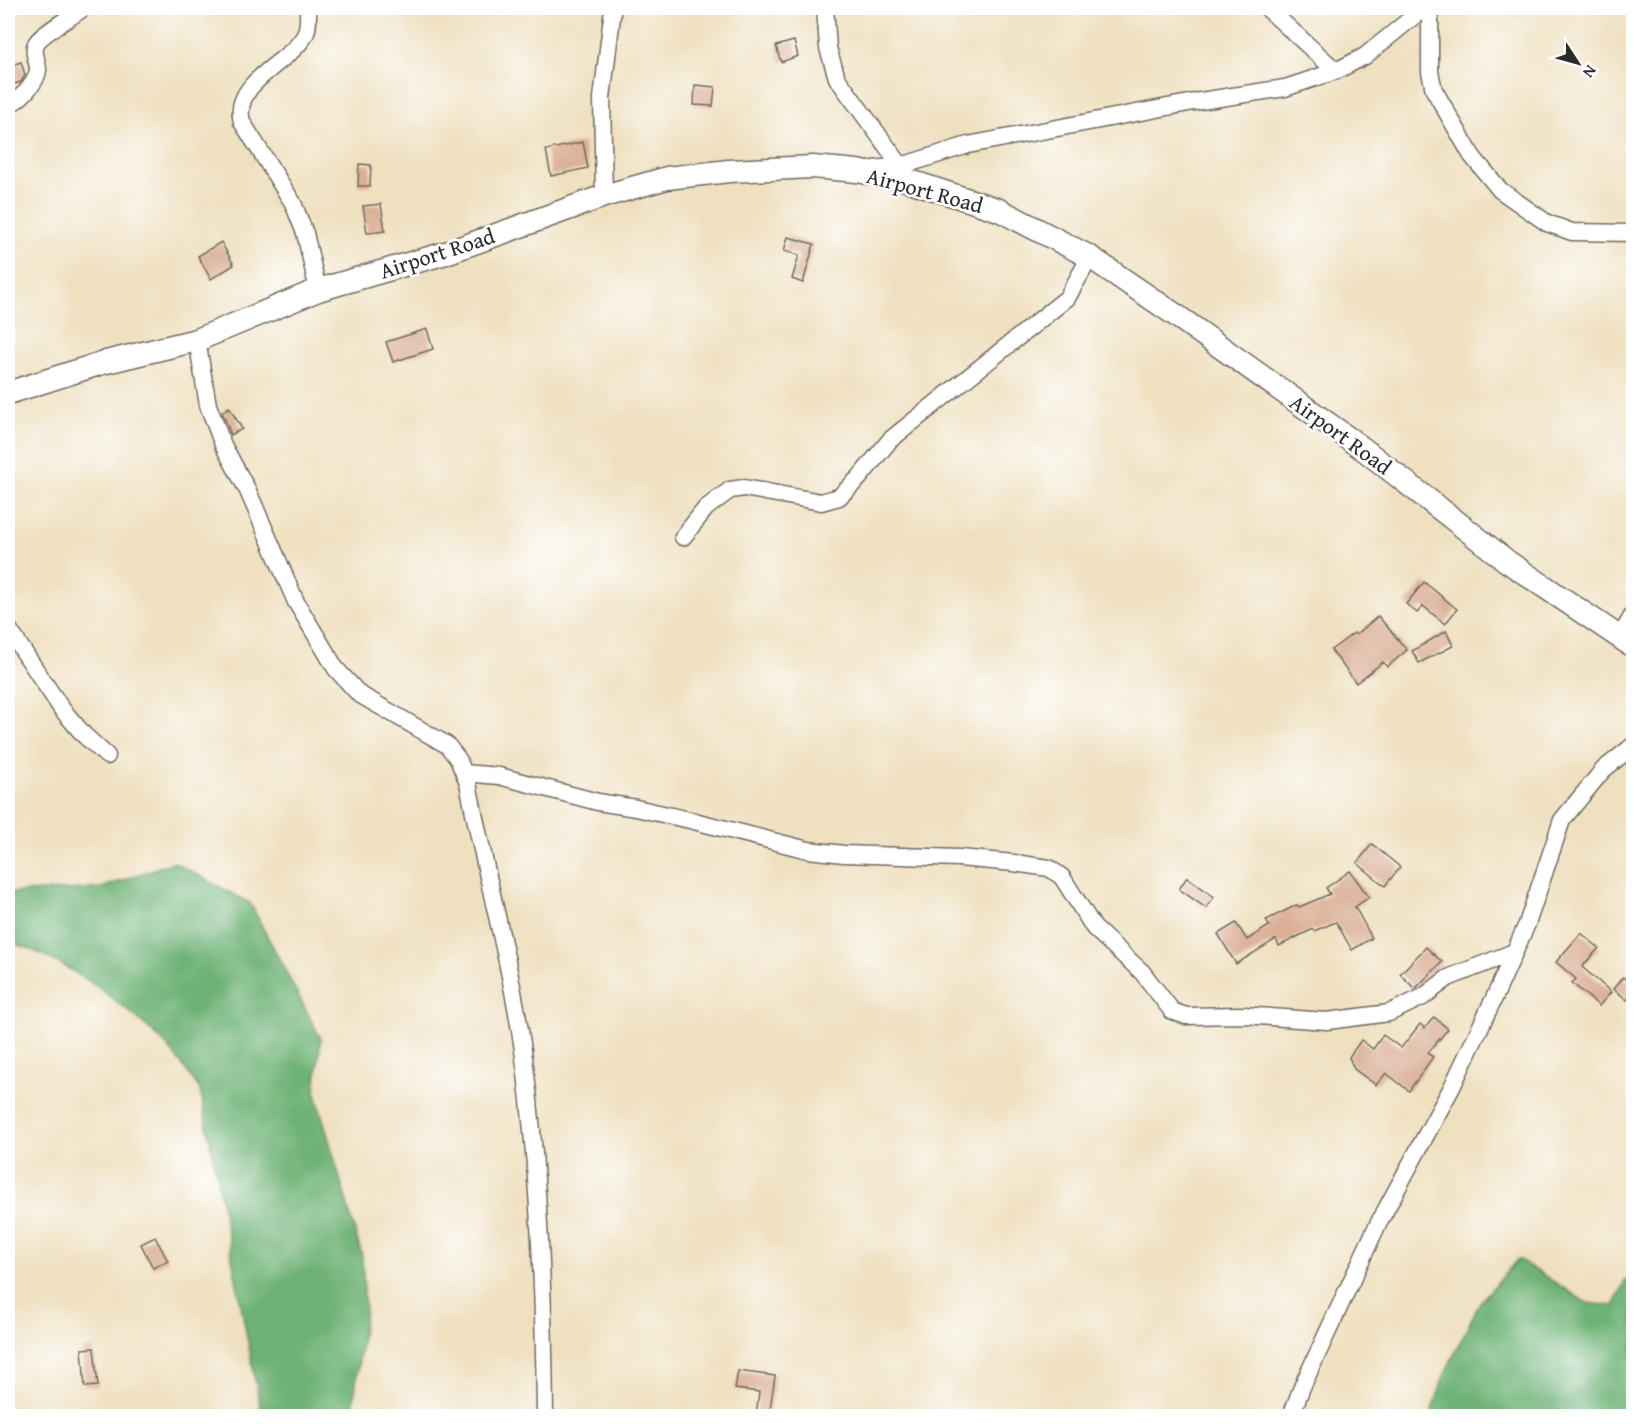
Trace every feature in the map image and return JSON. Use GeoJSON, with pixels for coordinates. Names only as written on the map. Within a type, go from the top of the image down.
{"type":"FeatureCollection","features":[{"type":"Feature","properties":{"kind":"main road","name":"Airport Road"},"geometry":{"type":"LineString","coordinates":[[8,393],[102,363],[197,340],[318,290],[446,253],[604,196],[667,178],[729,171],[813,167],[857,171],[907,180],[999,210],[1090,257],[1178,316],[1362,448],[1508,562],[1627,642]]}},
{"type":"Feature","properties":{"kind":"street"},"geometry":{"type":"LineString","coordinates":[[8,104],[17,100],[35,79],[38,67],[34,51],[38,41],[83,8]]}},
{"type":"Feature","properties":{"kind":"street"},"geometry":{"type":"LineString","coordinates":[[308,8],[308,25],[302,40],[250,88],[241,101],[239,113],[242,122],[293,203],[305,233],[318,290]]}},
{"type":"Feature","properties":{"kind":"street"},"geometry":{"type":"LineString","coordinates":[[604,196],[602,98],[613,8]]}},
{"type":"Feature","properties":{"kind":"street"},"geometry":{"type":"LineString","coordinates":[[1267,8],[1336,71]]}},
{"type":"Feature","properties":{"kind":"street"},"geometry":{"type":"LineString","coordinates":[[857,171],[901,166],[968,145],[1194,102],[1285,88],[1336,71],[1365,56],[1424,8]]}},
{"type":"Feature","properties":{"kind":"street"},"geometry":{"type":"LineString","coordinates":[[1430,8],[1430,72],[1434,90],[1472,156],[1500,190],[1547,223],[1572,232],[1634,233]]}},
{"type":"Feature","properties":{"kind":"street"},"geometry":{"type":"LineString","coordinates":[[827,9],[828,48],[837,78],[901,166]]}},
{"type":"Feature","properties":{"kind":"street"},"geometry":{"type":"LineString","coordinates":[[683,537],[706,508],[730,490],[744,488],[821,502],[839,496],[859,478],[890,440],[1067,298],[1090,257]]}},
{"type":"Feature","properties":{"kind":"street"},"geometry":{"type":"LineString","coordinates":[[197,340],[208,405],[223,445],[248,491],[296,602],[336,669],[359,694],[447,745],[458,759],[468,783],[509,974],[522,1048],[544,1306],[545,1416]]}},
{"type":"Feature","properties":{"kind":"street"},"geometry":{"type":"LineString","coordinates":[[1627,642],[1634,613]]}},
{"type":"Feature","properties":{"kind":"street"},"geometry":{"type":"LineString","coordinates":[[8,628],[61,708],[84,735],[107,756]]}},
{"type":"Feature","properties":{"kind":"street"},"geometry":{"type":"LineString","coordinates":[[1291,1416],[1302,1387],[1377,1226],[1452,1087],[1514,952],[1535,904],[1562,820],[1604,770],[1634,745]]}},
{"type":"Feature","properties":{"kind":"street"},"geometry":{"type":"LineString","coordinates":[[464,773],[499,776],[598,802],[694,821],[808,850],[844,854],[981,860],[1049,868],[1062,877],[1095,928],[1142,972],[1172,1011],[1186,1016],[1243,1015],[1327,1021],[1389,1013],[1423,997],[1448,978],[1514,952]]}},
{"type":"Feature","properties":{"kind":"green space"},"geometry":{"type":"Polygon","coordinates":[[[173,862],[250,903],[321,1039],[315,1091],[362,1256],[365,1310],[352,1416],[262,1416],[200,1089],[166,1045],[133,1014],[71,970],[49,958],[8,942],[8,893],[102,888],[173,862]]]}},
{"type":"Feature","properties":{"kind":"green space"},"geometry":{"type":"Polygon","coordinates":[[[1518,1259],[1587,1303],[1614,1306],[1625,1281],[1633,1278],[1633,1416],[1431,1416],[1445,1373],[1480,1302],[1518,1259]]]}},
{"type":"Feature","properties":{"kind":"building"},"geometry":{"type":"Polygon","coordinates":[[[794,41],[798,56],[781,62],[776,46],[794,41]]]}},
{"type":"Feature","properties":{"kind":"building"},"geometry":{"type":"Polygon","coordinates":[[[21,62],[25,75],[21,82],[8,86],[8,66],[21,62]]]}},
{"type":"Feature","properties":{"kind":"building"},"geometry":{"type":"Polygon","coordinates":[[[695,85],[715,87],[713,106],[694,105],[695,85]]]}},
{"type":"Feature","properties":{"kind":"building"},"geometry":{"type":"Polygon","coordinates":[[[583,142],[588,168],[551,176],[546,150],[583,142]]]}},
{"type":"Feature","properties":{"kind":"building"},"geometry":{"type":"Polygon","coordinates":[[[359,164],[371,165],[370,186],[358,186],[359,164]]]}},
{"type":"Feature","properties":{"kind":"building"},"geometry":{"type":"Polygon","coordinates":[[[381,204],[385,231],[367,233],[363,206],[381,204]]]}},
{"type":"Feature","properties":{"kind":"building"},"geometry":{"type":"Polygon","coordinates":[[[788,237],[814,244],[803,283],[792,279],[799,255],[784,251],[788,237]]]}},
{"type":"Feature","properties":{"kind":"building"},"geometry":{"type":"Polygon","coordinates":[[[221,242],[234,265],[211,279],[198,256],[221,242]]]}},
{"type":"Feature","properties":{"kind":"building"},"geometry":{"type":"Polygon","coordinates":[[[427,329],[433,349],[393,362],[386,342],[427,329]]]}},
{"type":"Feature","properties":{"kind":"building"},"geometry":{"type":"Polygon","coordinates":[[[229,407],[242,429],[231,435],[222,412],[229,407]]]}},
{"type":"Feature","properties":{"kind":"building"},"geometry":{"type":"Polygon","coordinates":[[[1424,582],[1457,609],[1445,624],[1423,606],[1417,613],[1406,604],[1424,582]]]}},
{"type":"Feature","properties":{"kind":"building"},"geometry":{"type":"Polygon","coordinates":[[[1378,616],[1407,650],[1387,667],[1383,662],[1356,683],[1331,650],[1354,633],[1356,635],[1378,616]]]}},
{"type":"Feature","properties":{"kind":"building"},"geometry":{"type":"Polygon","coordinates":[[[1446,631],[1453,646],[1419,663],[1412,651],[1446,631]]]}},
{"type":"Feature","properties":{"kind":"building"},"geometry":{"type":"Polygon","coordinates":[[[1372,844],[1400,867],[1385,886],[1357,863],[1372,844]]]}},
{"type":"Feature","properties":{"kind":"building"},"geometry":{"type":"Polygon","coordinates":[[[1350,871],[1369,897],[1355,907],[1372,938],[1352,950],[1336,922],[1314,931],[1313,929],[1279,946],[1276,939],[1236,964],[1218,934],[1236,923],[1247,940],[1269,926],[1266,920],[1297,905],[1299,907],[1330,894],[1326,888],[1350,871]]]}},
{"type":"Feature","properties":{"kind":"building"},"geometry":{"type":"Polygon","coordinates":[[[1187,877],[1214,897],[1206,908],[1179,889],[1187,877]]]}},
{"type":"Feature","properties":{"kind":"building"},"geometry":{"type":"Polygon","coordinates":[[[1581,933],[1599,948],[1582,967],[1611,992],[1599,1006],[1572,983],[1576,979],[1556,962],[1581,933]]]}},
{"type":"Feature","properties":{"kind":"building"},"geometry":{"type":"Polygon","coordinates":[[[1426,947],[1442,962],[1415,989],[1400,974],[1426,947]]]}},
{"type":"Feature","properties":{"kind":"building"},"geometry":{"type":"Polygon","coordinates":[[[1623,977],[1634,986],[1634,991],[1627,1000],[1613,989],[1623,977]]]}},
{"type":"Feature","properties":{"kind":"building"},"geometry":{"type":"Polygon","coordinates":[[[1434,1017],[1448,1029],[1428,1053],[1433,1057],[1409,1091],[1386,1073],[1376,1085],[1354,1069],[1349,1057],[1361,1040],[1373,1049],[1383,1035],[1401,1048],[1420,1024],[1425,1028],[1434,1017]]]}},
{"type":"Feature","properties":{"kind":"building"},"geometry":{"type":"Polygon","coordinates":[[[155,1237],[168,1261],[153,1268],[141,1244],[155,1237]]]}},
{"type":"Feature","properties":{"kind":"building"},"geometry":{"type":"Polygon","coordinates":[[[94,1348],[98,1386],[85,1387],[82,1349],[94,1348]]]}},
{"type":"Feature","properties":{"kind":"building"},"geometry":{"type":"Polygon","coordinates":[[[738,1371],[775,1376],[769,1416],[756,1416],[759,1392],[735,1389],[738,1371]]]}}]}
